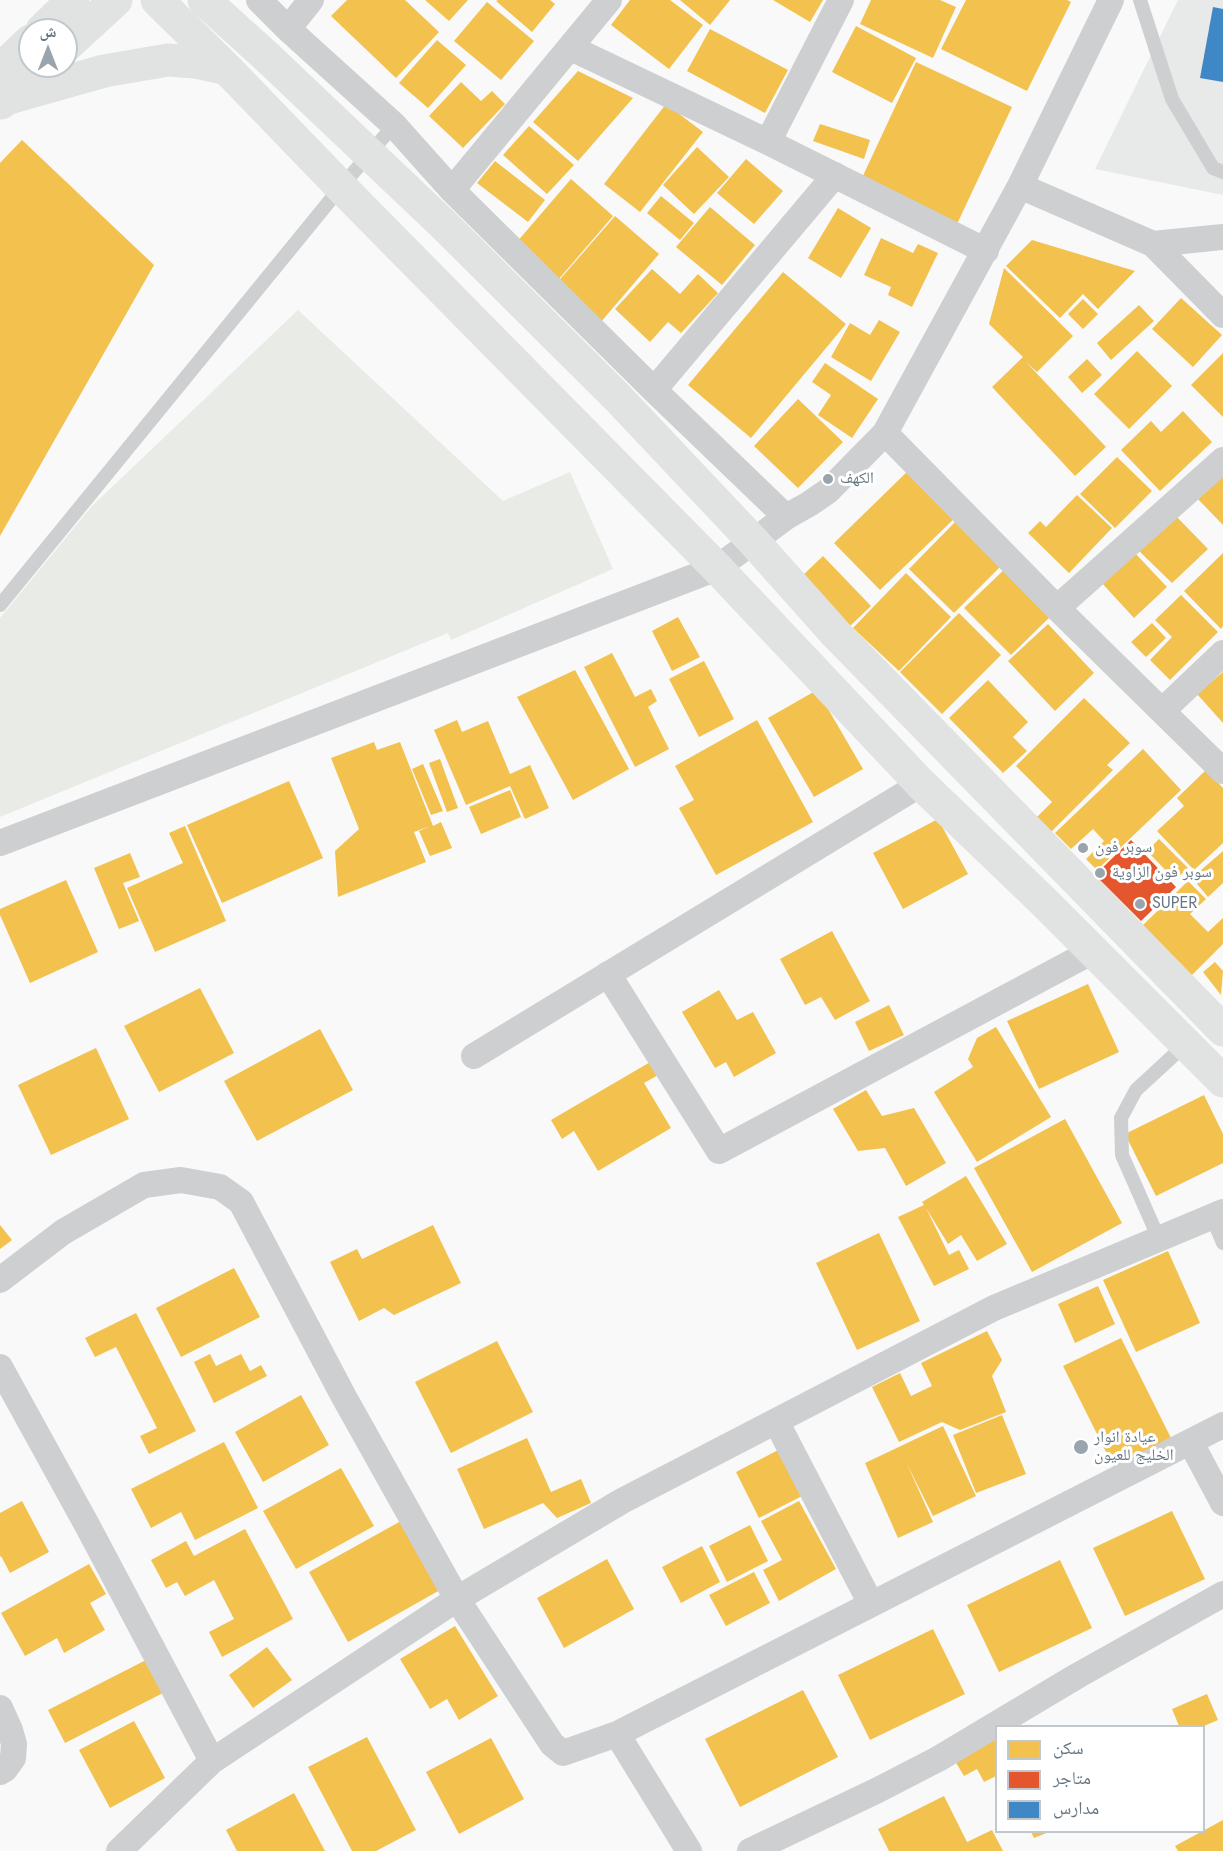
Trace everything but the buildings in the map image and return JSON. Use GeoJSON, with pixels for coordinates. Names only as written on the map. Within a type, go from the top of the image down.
{"type":"FeatureCollection","features":[{"type":"Feature","properties":{"kind":"main road"},"geometry":{"type":"LineString","coordinates":[[55,18],[74,0]]}},
{"type":"Feature","properties":{"kind":"main road"},"geometry":{"type":"LineString","coordinates":[[78,35],[116,0]]}},
{"type":"Feature","properties":{"kind":"main road"},"geometry":{"type":"LineString","coordinates":[[157,0],[717,567],[921,784],[1223,1081]]}},
{"type":"Feature","properties":{"kind":"main road"},"geometry":{"type":"LineString","coordinates":[[204,0],[369,154],[617,397],[753,541],[836,634],[1223,1030]]}},
{"type":"Feature","properties":{"kind":"main road"},"geometry":{"type":"LineString","coordinates":[[2,91],[168,60],[195,62],[227,69]]}},
{"type":"Feature","properties":{"kind":"main road"},"geometry":{"type":"LineString","coordinates":[[2,91],[18,62]]}},
{"type":"Feature","properties":{"kind":"main road"},"geometry":{"type":"LineString","coordinates":[[2,91],[23,78]]}},
{"type":"Feature","properties":{"kind":"street"},"geometry":{"type":"LineString","coordinates":[[259,0],[394,125],[452,190],[786,517]]}},
{"type":"Feature","properties":{"kind":"street"},"geometry":{"type":"LineString","coordinates":[[288,29],[311,0]]}},
{"type":"Feature","properties":{"kind":"street"},"geometry":{"type":"LineString","coordinates":[[452,190],[609,0]]}},
{"type":"Feature","properties":{"kind":"street"},"geometry":{"type":"LineString","coordinates":[[768,142],[842,0]]}},
{"type":"Feature","properties":{"kind":"street"},"geometry":{"type":"LineString","coordinates":[[0,843],[717,567],[828,490],[885,432],[986,251],[1112,0]]}},
{"type":"Feature","properties":{"kind":"street"},"geometry":{"type":"LineString","coordinates":[[571,48],[768,142],[986,251]]}},
{"type":"Feature","properties":{"kind":"street"},"geometry":{"type":"LineString","coordinates":[[654,390],[835,175]]}},
{"type":"Feature","properties":{"kind":"street"},"geometry":{"type":"LineString","coordinates":[[1020,186],[1153,244],[1223,315]]}},
{"type":"Feature","properties":{"kind":"street"},"geometry":{"type":"LineString","coordinates":[[1153,244],[1223,237]]}},
{"type":"Feature","properties":{"kind":"street"},"geometry":{"type":"LineString","coordinates":[[885,432],[1057,608],[1223,771]]}},
{"type":"Feature","properties":{"kind":"street"},"geometry":{"type":"LineString","coordinates":[[1057,608],[1223,460]]}},
{"type":"Feature","properties":{"kind":"street"},"geometry":{"type":"LineString","coordinates":[[1162,711],[1223,653]]}},
{"type":"Feature","properties":{"kind":"street"},"geometry":{"type":"LineString","coordinates":[[474,1056],[921,784]]}},
{"type":"Feature","properties":{"kind":"street"},"geometry":{"type":"LineString","coordinates":[[608,974],[719,1151],[1093,951]]}},
{"type":"Feature","properties":{"kind":"street"},"geometry":{"type":"LineString","coordinates":[[0,1280],[63,1232],[144,1185],[181,1180],[220,1187],[241,1202],[344,1398],[457,1599],[552,1744],[563,1753],[617,1734],[1223,1425]]}},
{"type":"Feature","properties":{"kind":"street"},"geometry":{"type":"LineString","coordinates":[[119,1851],[212,1761],[457,1599],[622,1501],[994,1308],[1218,1214]]}},
{"type":"Feature","properties":{"kind":"street"},"geometry":{"type":"LineString","coordinates":[[0,1367],[212,1761]]}},
{"type":"Feature","properties":{"kind":"street"},"geometry":{"type":"LineString","coordinates":[[776,1421],[871,1604]]}},
{"type":"Feature","properties":{"kind":"street"},"geometry":{"type":"LineString","coordinates":[[1191,1443],[1223,1503]]}},
{"type":"Feature","properties":{"kind":"street"},"geometry":{"type":"LineString","coordinates":[[750,1851],[938,1759],[1077,1676],[1223,1594]]}},
{"type":"Feature","properties":{"kind":"street"},"geometry":{"type":"LineString","coordinates":[[0,1708],[14,1744],[13,1758],[0,1772]]}},
{"type":"Feature","properties":{"kind":"street"},"geometry":{"type":"LineString","coordinates":[[617,1734],[690,1851]]}},
{"type":"Feature","properties":{"kind":"lane"},"geometry":{"type":"LineString","coordinates":[[1140,0],[1172,99],[1213,168],[1223,172]]}},
{"type":"Feature","properties":{"kind":"lane"},"geometry":{"type":"LineString","coordinates":[[0,605],[340,187],[394,125]]}},
{"type":"Feature","properties":{"kind":"lane"},"geometry":{"type":"LineString","coordinates":[[1159,1239],[1122,1155],[1121,1118],[1136,1090],[1186,1044]]}},
{"type":"Feature","properties":{"kind":"lane"},"geometry":{"type":"LineString","coordinates":[[1218,1214],[1223,1243]]}},
{"type":"Feature","properties":{"kind":"shaded area"},"geometry":{"type":"Polygon","coordinates":[[[1178,0],[1223,0],[1223,195],[1095,169],[1178,0]]]}},
{"type":"Feature","properties":{"kind":"shaded area"},"geometry":{"type":"Polygon","coordinates":[[[298,310],[503,501],[570,472],[613,569],[451,640],[448,633],[0,817],[0,618],[91,507],[298,310]]]}},
{"type":"Feature","properties":{"kind":"place","name":"الكهف"},"geometry":{"type":"Point","coordinates":[828,479]}},
{"type":"Feature","properties":{"kind":"place","name":"سوبر فون"},"geometry":{"type":"Point","coordinates":[1083,848]}},
{"type":"Feature","properties":{"kind":"place","name":"سوبر فون الزاوية"},"geometry":{"type":"Point","coordinates":[1100,873]}},
{"type":"Feature","properties":{"kind":"place","name":"SUPER"},"geometry":{"type":"Point","coordinates":[1140,904]}},
{"type":"Feature","properties":{"kind":"place","name":"عيادة انوار الخليج للعيون"},"geometry":{"type":"Point","coordinates":[1081,1447]}}]}
